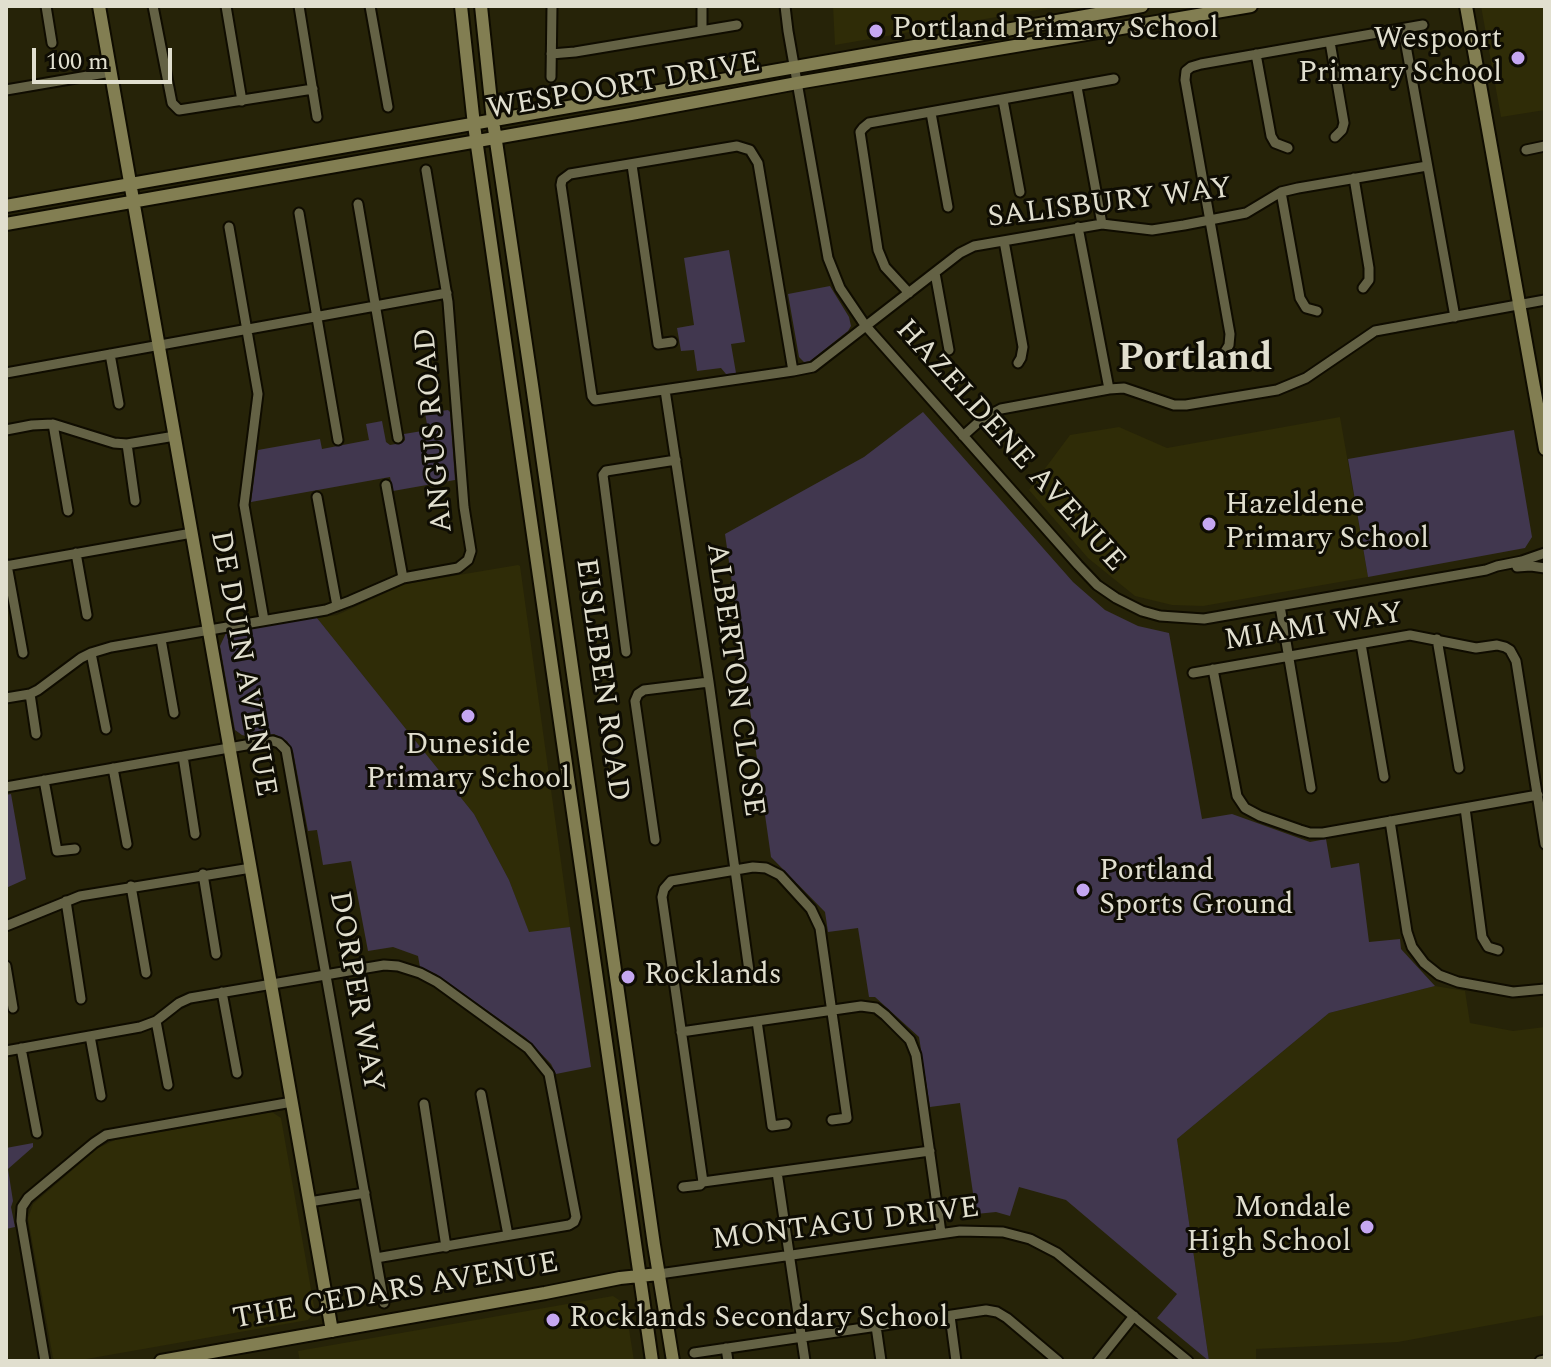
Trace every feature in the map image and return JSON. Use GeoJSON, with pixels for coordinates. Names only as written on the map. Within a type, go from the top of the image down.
{"type":"FeatureCollection","features":[{"type":"Feature","properties":{"kind":"main road","name":"DE DUIN AVENUE"},"geometry":{"type":"LineString","coordinates":[[99,6],[332,1331]]}},
{"type":"Feature","properties":{"kind":"main road","name":"EISLEBEN ROAD"},"geometry":{"type":"LineString","coordinates":[[461,6],[474,125],[652,1361]]}},
{"type":"Feature","properties":{"kind":"main road","name":"EISLEBEN ROAD"},"geometry":{"type":"LineString","coordinates":[[481,6],[495,138],[673,1361]]}},
{"type":"Feature","properties":{"kind":"main road","name":"WESPOORT DRIVE"},"geometry":{"type":"LineString","coordinates":[[6,206],[1142,6]]}},
{"type":"Feature","properties":{"kind":"main road","name":"WESPOORT DRIVE"},"geometry":{"type":"LineString","coordinates":[[6,224],[797,83],[1251,6]]}},
{"type":"Feature","properties":{"kind":"main road"},"geometry":{"type":"LineString","coordinates":[[1466,6],[1545,449]]}},
{"type":"Feature","properties":{"kind":"main road","name":"THE CEDARS AVENUE"},"geometry":{"type":"LineString","coordinates":[[161,1361],[188,1359],[620,1278],[659,1274]]}},
{"type":"Feature","properties":{"kind":"street"},"geometry":{"type":"LineString","coordinates":[[46,6],[52,43]]}},
{"type":"Feature","properties":{"kind":"street"},"geometry":{"type":"LineString","coordinates":[[153,6],[175,108],[183,111],[313,89]]}},
{"type":"Feature","properties":{"kind":"street"},"geometry":{"type":"LineString","coordinates":[[226,6],[242,101]]}},
{"type":"Feature","properties":{"kind":"street"},"geometry":{"type":"LineString","coordinates":[[299,6],[317,117]]}},
{"type":"Feature","properties":{"kind":"street"},"geometry":{"type":"LineString","coordinates":[[370,6],[388,107]]}},
{"type":"Feature","properties":{"kind":"street"},"geometry":{"type":"LineString","coordinates":[[551,77],[552,6]]}},
{"type":"Feature","properties":{"kind":"street"},"geometry":{"type":"LineString","coordinates":[[702,6],[702,30]]}},
{"type":"Feature","properties":{"kind":"street","name":"HAZELDENE AVENUE"},"geometry":{"type":"LineString","coordinates":[[785,6],[828,258],[840,288],[865,325],[1097,585],[1128,605],[1160,616],[1204,619],[1490,569],[1545,553]]}},
{"type":"Feature","properties":{"kind":"street"},"geometry":{"type":"LineString","coordinates":[[551,54],[737,25]]}},
{"type":"Feature","properties":{"kind":"street"},"geometry":{"type":"LineString","coordinates":[[1223,355],[1229,345],[1230,334],[1185,80],[1186,71],[1191,67],[1256,54],[1423,25]]}},
{"type":"Feature","properties":{"kind":"street"},"geometry":{"type":"LineString","coordinates":[[1403,29],[1455,317]]}},
{"type":"Feature","properties":{"kind":"street"},"geometry":{"type":"LineString","coordinates":[[1330,42],[1344,123],[1335,137]]}},
{"type":"Feature","properties":{"kind":"street"},"geometry":{"type":"LineString","coordinates":[[1256,54],[1271,136],[1275,143],[1288,148]]}},
{"type":"Feature","properties":{"kind":"street"},"geometry":{"type":"LineString","coordinates":[[6,90],[111,72]]}},
{"type":"Feature","properties":{"kind":"street"},"geometry":{"type":"LineString","coordinates":[[909,293],[881,260],[860,132],[869,123],[1114,79]]}},
{"type":"Feature","properties":{"kind":"street"},"geometry":{"type":"LineString","coordinates":[[1077,87],[1102,224]]}},
{"type":"Feature","properties":{"kind":"street"},"geometry":{"type":"LineString","coordinates":[[1003,100],[1020,192]]}},
{"type":"Feature","properties":{"kind":"street"},"geometry":{"type":"LineString","coordinates":[[931,113],[948,207]]}},
{"type":"Feature","properties":{"kind":"street"},"geometry":{"type":"LineString","coordinates":[[672,342],[658,344],[632,165],[737,146],[754,153],[758,163],[793,371]]}},
{"type":"Feature","properties":{"kind":"street"},"geometry":{"type":"LineString","coordinates":[[1526,150],[1545,149]]}},
{"type":"Feature","properties":{"kind":"street","name":"SALISBURY WAY"},"geometry":{"type":"LineString","coordinates":[[632,165],[570,174],[561,185],[593,399],[813,367],[964,250],[974,246],[1102,224],[1152,230],[1210,220],[1246,213],[1281,192],[1427,166]]}},
{"type":"Feature","properties":{"kind":"street","name":"ANGUS ROAD"},"geometry":{"type":"LineString","coordinates":[[91,653],[337,606],[403,578],[458,568],[466,563],[471,551],[464,507],[447,293],[426,170]]}},
{"type":"Feature","properties":{"kind":"street"},"geometry":{"type":"LineString","coordinates":[[1354,178],[1369,268],[1369,280],[1363,288]]}},
{"type":"Feature","properties":{"kind":"street"},"geometry":{"type":"LineString","coordinates":[[1281,192],[1300,298],[1306,308],[1317,311]]}},
{"type":"Feature","properties":{"kind":"street"},"geometry":{"type":"LineString","coordinates":[[358,204],[398,438]]}},
{"type":"Feature","properties":{"kind":"street"},"geometry":{"type":"LineString","coordinates":[[299,213],[338,440]]}},
{"type":"Feature","properties":{"kind":"street"},"geometry":{"type":"LineString","coordinates":[[229,227],[258,401],[244,505],[264,620]]}},
{"type":"Feature","properties":{"kind":"street"},"geometry":{"type":"LineString","coordinates":[[1078,227],[1109,389]]}},
{"type":"Feature","properties":{"kind":"street"},"geometry":{"type":"LineString","coordinates":[[1004,241],[1023,347],[1018,363]]}},
{"type":"Feature","properties":{"kind":"street"},"geometry":{"type":"LineString","coordinates":[[935,273],[949,350]]}},
{"type":"Feature","properties":{"kind":"street"},"geometry":{"type":"LineString","coordinates":[[6,373],[447,293]]}},
{"type":"Feature","properties":{"kind":"street"},"geometry":{"type":"LineString","coordinates":[[963,436],[982,419],[1001,409],[1109,389],[1124,388],[1174,405],[1277,390],[1306,378],[1375,331],[1545,300]]}},
{"type":"Feature","properties":{"kind":"street"},"geometry":{"type":"LineString","coordinates":[[110,354],[119,404]]}},
{"type":"Feature","properties":{"kind":"street","name":"ALBERTON CLOSE"},"geometry":{"type":"LineString","coordinates":[[665,390],[750,978]]}},
{"type":"Feature","properties":{"kind":"street"},"geometry":{"type":"LineString","coordinates":[[6,430],[53,424],[114,443],[127,444],[175,436]]}},
{"type":"Feature","properties":{"kind":"street"},"geometry":{"type":"LineString","coordinates":[[53,424],[68,511]]}},
{"type":"Feature","properties":{"kind":"street"},"geometry":{"type":"LineString","coordinates":[[127,444],[135,501]]}},
{"type":"Feature","properties":{"kind":"street"},"geometry":{"type":"LineString","coordinates":[[626,652],[603,475],[606,471],[676,460]]}},
{"type":"Feature","properties":{"kind":"street"},"geometry":{"type":"LineString","coordinates":[[386,485],[403,578]]}},
{"type":"Feature","properties":{"kind":"street"},"geometry":{"type":"LineString","coordinates":[[317,497],[337,606]]}},
{"type":"Feature","properties":{"kind":"street"},"geometry":{"type":"LineString","coordinates":[[23,653],[7,565],[192,533]]}},
{"type":"Feature","properties":{"kind":"street"},"geometry":{"type":"LineString","coordinates":[[76,553],[87,615]]}},
{"type":"Feature","properties":{"kind":"street","name":"HAZELDENE AVENUE"},"geometry":{"type":"LineString","coordinates":[[1490,569],[1545,568]]}},
{"type":"Feature","properties":{"kind":"street"},"geometry":{"type":"LineString","coordinates":[[1280,606],[1311,788]]}},
{"type":"Feature","properties":{"kind":"street","name":"MIAMI WAY"},"geometry":{"type":"LineString","coordinates":[[1193,673],[1410,635],[1476,648],[1500,646],[1510,650],[1514,656],[1545,844]]}},
{"type":"Feature","properties":{"kind":"street"},"geometry":{"type":"LineString","coordinates":[[161,639],[174,713]]}},
{"type":"Feature","properties":{"kind":"street"},"geometry":{"type":"LineString","coordinates":[[1437,639],[1459,768]]}},
{"type":"Feature","properties":{"kind":"street"},"geometry":{"type":"LineString","coordinates":[[1361,644],[1384,777]]}},
{"type":"Feature","properties":{"kind":"street"},"geometry":{"type":"LineString","coordinates":[[6,698],[30,694],[91,653],[106,729]]}},
{"type":"Feature","properties":{"kind":"street"},"geometry":{"type":"LineString","coordinates":[[1213,669],[1237,796],[1245,808],[1260,816],[1310,833],[1323,833],[1538,795]]}},
{"type":"Feature","properties":{"kind":"street"},"geometry":{"type":"LineString","coordinates":[[655,840],[635,701],[644,690],[709,682]]}},
{"type":"Feature","properties":{"kind":"street"},"geometry":{"type":"LineString","coordinates":[[30,694],[36,734]]}},
{"type":"Feature","properties":{"kind":"street","name":"DORPER WAY"},"geometry":{"type":"LineString","coordinates":[[6,787],[273,741],[286,750],[384,1303]]}},
{"type":"Feature","properties":{"kind":"street"},"geometry":{"type":"LineString","coordinates":[[183,756],[195,834]]}},
{"type":"Feature","properties":{"kind":"street"},"geometry":{"type":"LineString","coordinates":[[113,768],[127,844]]}},
{"type":"Feature","properties":{"kind":"street"},"geometry":{"type":"LineString","coordinates":[[44,780],[57,851],[75,849]]}},
{"type":"Feature","properties":{"kind":"street"},"geometry":{"type":"LineString","coordinates":[[1465,808],[1482,937],[1488,947],[1498,950]]}},
{"type":"Feature","properties":{"kind":"street"},"geometry":{"type":"LineString","coordinates":[[1390,821],[1407,932],[1412,947],[1424,963],[1439,975],[1458,982],[1513,992],[1545,989]]}},
{"type":"Feature","properties":{"kind":"street"},"geometry":{"type":"LineString","coordinates":[[703,1182],[662,897],[667,884],[675,879],[758,867],[776,872],[817,918],[847,1118],[832,1120]]}},
{"type":"Feature","properties":{"kind":"street"},"geometry":{"type":"LineString","coordinates":[[6,926],[80,896],[251,868]]}},
{"type":"Feature","properties":{"kind":"street"},"geometry":{"type":"LineString","coordinates":[[203,874],[216,954]]}},
{"type":"Feature","properties":{"kind":"street"},"geometry":{"type":"LineString","coordinates":[[131,886],[146,973]]}},
{"type":"Feature","properties":{"kind":"street"},"geometry":{"type":"LineString","coordinates":[[66,901],[81,999]]}},
{"type":"Feature","properties":{"kind":"street"},"geometry":{"type":"LineString","coordinates":[[6,1051],[140,1027],[156,1021],[190,998],[326,974],[384,965],[398,966],[437,982],[528,1048],[545,1067],[552,1082],[576,1217],[569,1225],[376,1258]]}},
{"type":"Feature","properties":{"kind":"street"},"geometry":{"type":"LineString","coordinates":[[6,966],[13,1008]]}},
{"type":"Feature","properties":{"kind":"street"},"geometry":{"type":"LineString","coordinates":[[222,992],[237,1073]]}},
{"type":"Feature","properties":{"kind":"street"},"geometry":{"type":"LineString","coordinates":[[681,1032],[861,1006],[876,1008],[910,1040],[916,1055],[941,1233]]}},
{"type":"Feature","properties":{"kind":"street"},"geometry":{"type":"LineString","coordinates":[[156,1021],[168,1085]]}},
{"type":"Feature","properties":{"kind":"street"},"geometry":{"type":"LineString","coordinates":[[757,1021],[772,1126],[786,1124]]}},
{"type":"Feature","properties":{"kind":"street"},"geometry":{"type":"LineString","coordinates":[[90,1036],[101,1096]]}},
{"type":"Feature","properties":{"kind":"street"},"geometry":{"type":"LineString","coordinates":[[21,1048],[37,1133]]}},
{"type":"Feature","properties":{"kind":"street"},"geometry":{"type":"LineString","coordinates":[[481,1094],[508,1235]]}},
{"type":"Feature","properties":{"kind":"street"},"geometry":{"type":"LineString","coordinates":[[45,1361],[21,1221],[22,1207],[28,1198],[98,1140],[110,1134],[292,1102]]}},
{"type":"Feature","properties":{"kind":"street"},"geometry":{"type":"LineString","coordinates":[[424,1104],[446,1247]]}},
{"type":"Feature","properties":{"kind":"street"},"geometry":{"type":"LineString","coordinates":[[683,1187],[930,1151]]}},
{"type":"Feature","properties":{"kind":"street"},"geometry":{"type":"LineString","coordinates":[[777,1172],[805,1361]]}},
{"type":"Feature","properties":{"kind":"street"},"geometry":{"type":"LineString","coordinates":[[309,1202],[365,1193]]}},
{"type":"Feature","properties":{"kind":"street","name":"MONTAGU DRIVE"},"geometry":{"type":"LineString","coordinates":[[659,1274],[941,1233],[992,1230],[1030,1239],[1057,1253],[1188,1361]]}},
{"type":"Feature","properties":{"kind":"street"},"geometry":{"type":"LineString","coordinates":[[694,1353],[986,1310],[1007,1318],[1058,1361]]}},
{"type":"Feature","properties":{"kind":"street"},"geometry":{"type":"LineString","coordinates":[[950,1316],[956,1361]]}},
{"type":"Feature","properties":{"kind":"street"},"geometry":{"type":"LineString","coordinates":[[1098,1361],[1134,1316]]}},
{"type":"Feature","properties":{"kind":"street"},"geometry":{"type":"LineString","coordinates":[[876,1326],[881,1361]]}},
{"type":"Feature","properties":{"kind":"street"},"geometry":{"type":"LineString","coordinates":[[726,1348],[728,1361]]}},
{"type":"Feature","properties":{"kind":"shaded area","name":"Portland Primary School"},"geometry":{"type":"Polygon","coordinates":[[[833,6],[1060,6],[835,45],[833,6]]]}},
{"type":"Feature","properties":{"kind":"shaded area","name":"Wespoort Primary School"},"geometry":{"type":"Polygon","coordinates":[[[1481,6],[1545,6],[1545,110],[1501,117],[1481,6]]]}},
{"type":"Feature","properties":{"kind":"shaded area"},"geometry":{"type":"Polygon","coordinates":[[[729,250],[745,342],[731,344],[736,373],[726,374],[721,368],[697,371],[694,350],[681,351],[677,328],[694,325],[684,258],[729,250]]]}},
{"type":"Feature","properties":{"kind":"shaded area"},"geometry":{"type":"Polygon","coordinates":[[[830,286],[849,317],[851,326],[810,361],[804,362],[799,357],[788,294],[830,286]]]}},
{"type":"Feature","properties":{"kind":"shaded area"},"geometry":{"type":"Polygon","coordinates":[[[448,410],[455,480],[393,491],[390,477],[251,502],[258,450],[320,439],[322,449],[369,440],[366,424],[382,421],[386,442],[390,445],[402,443],[404,434],[428,430],[425,413],[448,410]]]}},
{"type":"Feature","properties":{"kind":"shaded area","name":"Portland Sports Ground"},"geometry":{"type":"Polygon","coordinates":[[[923,412],[1073,582],[1105,610],[1138,626],[1169,633],[1202,819],[1232,814],[1310,842],[1326,839],[1331,868],[1359,863],[1369,942],[1400,939],[1401,949],[1435,986],[1329,1013],[1177,1139],[1209,1361],[1157,1318],[1177,1294],[1066,1200],[1019,1187],[1010,1216],[996,1212],[976,1214],[960,1103],[930,1107],[919,1037],[875,997],[869,997],[858,928],[828,932],[825,912],[771,857],[725,534],[864,457],[923,412]]]}},
{"type":"Feature","properties":{"kind":"shaded area","name":"Hazeldene Primary School"},"geometry":{"type":"Polygon","coordinates":[[[1340,417],[1368,577],[1203,606],[1172,605],[1135,596],[1088,558],[1029,490],[1070,435],[1119,427],[1167,448],[1340,417]]]}},
{"type":"Feature","properties":{"kind":"shaded area"},"geometry":{"type":"Polygon","coordinates":[[[1514,430],[1532,537],[1525,548],[1368,577],[1348,459],[1514,430]]]}},
{"type":"Feature","properties":{"kind":"shaded area","name":"Duneside Primary School"},"geometry":{"type":"Polygon","coordinates":[[[518,565],[570,927],[529,933],[509,880],[474,814],[317,618],[337,615],[405,584],[518,565]]]}},
{"type":"Feature","properties":{"kind":"shaded area"},"geometry":{"type":"Polygon","coordinates":[[[317,618],[474,814],[509,880],[529,932],[570,927],[591,1067],[556,1074],[551,1064],[526,1038],[436,974],[420,967],[418,956],[393,947],[368,951],[351,861],[323,865],[317,830],[308,831],[293,751],[287,741],[274,734],[250,737],[235,730],[220,646],[226,633],[317,618]]]}},
{"type":"Feature","properties":{"kind":"shaded area"},"geometry":{"type":"Polygon","coordinates":[[[11,794],[26,879],[6,888],[6,795],[11,794]]]}},
{"type":"Feature","properties":{"kind":"shaded area","name":"Mondale High School"},"geometry":{"type":"Polygon","coordinates":[[[1435,986],[1465,991],[1470,1023],[1513,1031],[1545,1027],[1545,1315],[1398,1342],[1256,1349],[1256,1361],[1209,1361],[1177,1139],[1329,1013],[1435,986]]]}},
{"type":"Feature","properties":{"kind":"shaded area"},"geometry":{"type":"Polygon","coordinates":[[[272,1112],[281,1118],[315,1312],[308,1320],[75,1361],[53,1358],[28,1218],[33,1204],[98,1148],[115,1140],[272,1112]]]}},
{"type":"Feature","properties":{"kind":"shaded area"},"geometry":{"type":"Polygon","coordinates":[[[33,1143],[33,1147],[8,1169],[15,1227],[6,1229],[6,1148],[33,1143]]]}},
{"type":"Feature","properties":{"kind":"shaded area","name":"Rocklands Secondary School"},"geometry":{"type":"Polygon","coordinates":[[[613,1296],[625,1304],[634,1361],[300,1361],[298,1351],[613,1296]]]}},
{"type":"Feature","properties":{"kind":"place","name":"Portland Primary School"},"geometry":{"type":"Point","coordinates":[876,31]}},
{"type":"Feature","properties":{"kind":"place","name":"Wespoort Primary School"},"geometry":{"type":"Point","coordinates":[1518,58]}},
{"type":"Feature","properties":{"kind":"place","name":"Hazeldene Primary School"},"geometry":{"type":"Point","coordinates":[1209,524]}},
{"type":"Feature","properties":{"kind":"place","name":"Duneside Primary School"},"geometry":{"type":"Point","coordinates":[468,716]}},
{"type":"Feature","properties":{"kind":"place","name":"Portland Sports Ground"},"geometry":{"type":"Point","coordinates":[1083,890]}},
{"type":"Feature","properties":{"kind":"place","name":"Rocklands"},"geometry":{"type":"Point","coordinates":[628,977]}},
{"type":"Feature","properties":{"kind":"place","name":"Mondale High School"},"geometry":{"type":"Point","coordinates":[1367,1227]}},
{"type":"Feature","properties":{"kind":"place","name":"Rocklands Secondary School"},"geometry":{"type":"Point","coordinates":[553,1320]}},
{"type":"Feature","properties":{"kind":"district","name":"Portland"},"geometry":{"type":"Point","coordinates":[1195,362]}}]}
